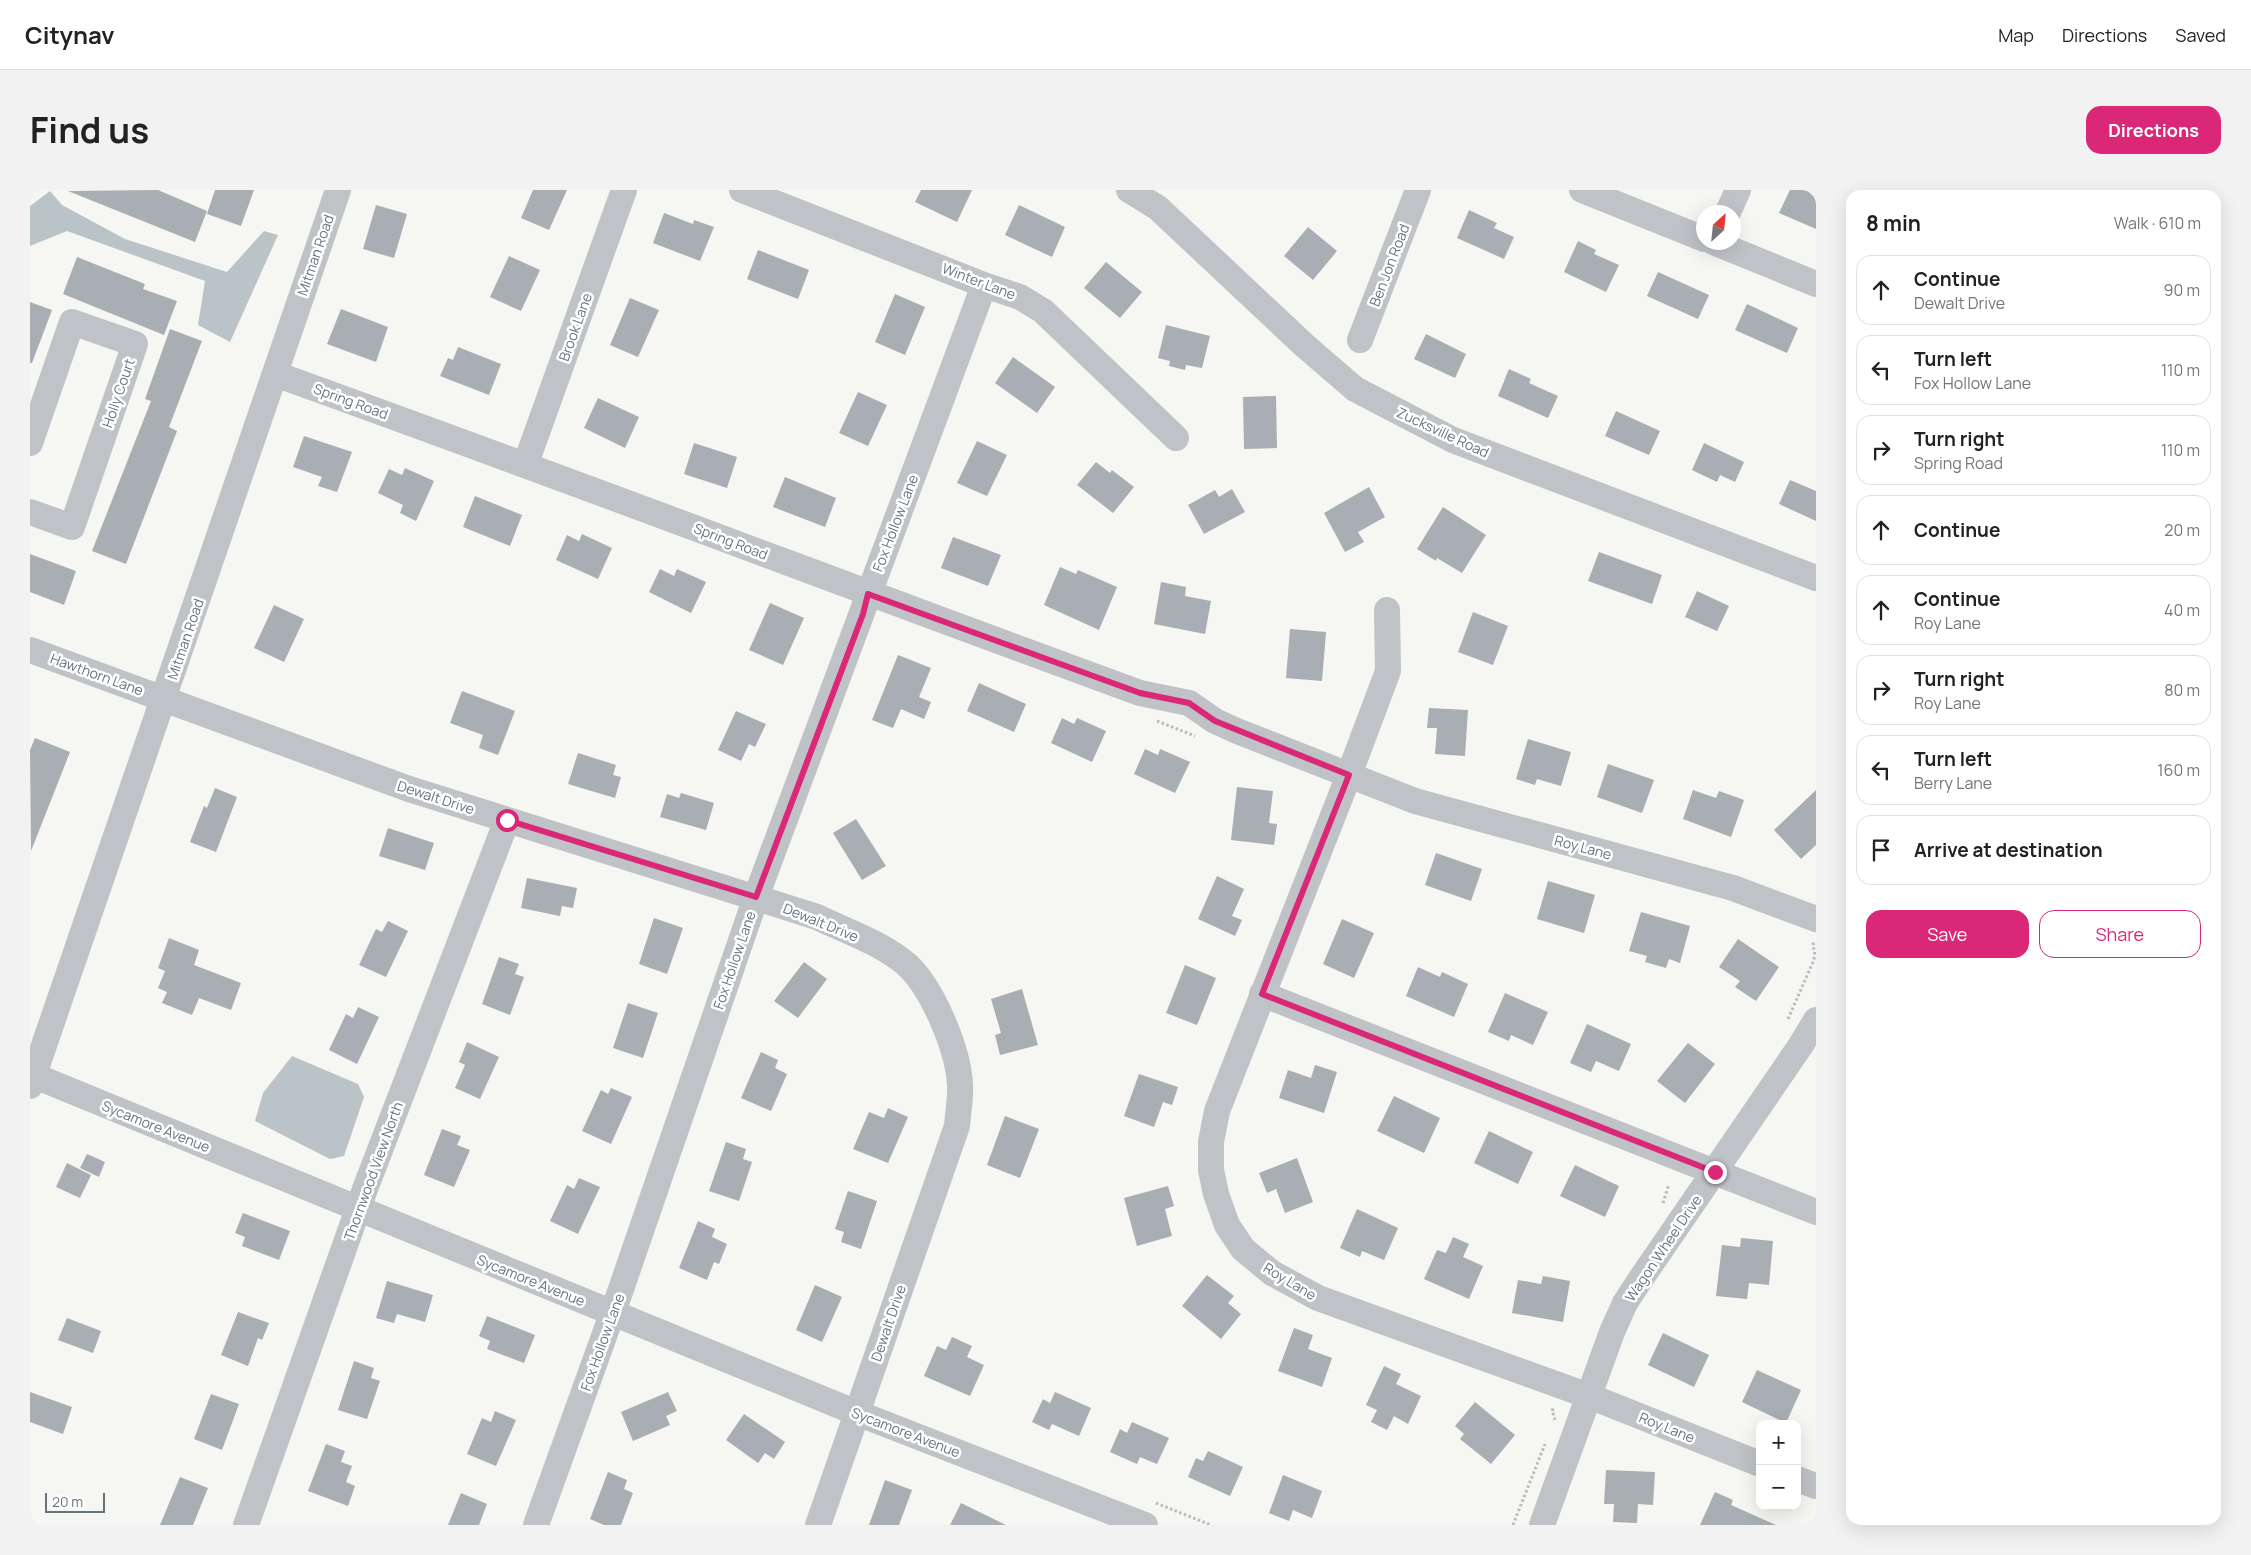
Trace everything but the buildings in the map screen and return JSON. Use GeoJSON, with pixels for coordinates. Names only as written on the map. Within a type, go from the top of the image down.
{"type":"FeatureCollection","features":[{"type":"Feature","properties":{"kind":"street","name":"Mitman Road"},"geometry":{"type":"LineString","coordinates":[[31,1079],[164,699],[338,190]]}},
{"type":"Feature","properties":{"kind":"street","name":"Brook Lane"},"geometry":{"type":"LineString","coordinates":[[526,463],[624,190]]}},
{"type":"Feature","properties":{"kind":"street","name":"Winter Lane"},"geometry":{"type":"LineString","coordinates":[[742,190],[984,285],[1020,297],[1043,311],[1176,438]]}},
{"type":"Feature","properties":{"kind":"street","name":"Zucksville Road"},"geometry":{"type":"LineString","coordinates":[[1129,190],[1158,208],[1304,345],[1356,389],[1453,440],[1816,578]]}},
{"type":"Feature","properties":{"kind":"street","name":"Ben Jon Road"},"geometry":{"type":"LineString","coordinates":[[1360,340],[1418,190]]}},
{"type":"Feature","properties":{"kind":"street"},"geometry":{"type":"LineString","coordinates":[[1582,190],[1696,236]]}},
{"type":"Feature","properties":{"kind":"street"},"geometry":{"type":"LineString","coordinates":[[1731,205],[1738,190]]}},
{"type":"Feature","properties":{"kind":"street"},"geometry":{"type":"LineString","coordinates":[[1732,250],[1816,284]]}},
{"type":"Feature","properties":{"kind":"street","name":"Fox Hollow Lane"},"geometry":{"type":"LineString","coordinates":[[536,1525],[612,1314],[756,897],[984,285]]}},
{"type":"Feature","properties":{"kind":"street","name":"Holly Court"},"geometry":{"type":"LineString","coordinates":[[30,443],[72,322],[135,344],[72,527],[30,512]]}},
{"type":"Feature","properties":{"kind":"street","name":"Spring Road"},"geometry":{"type":"LineString","coordinates":[[275,374],[526,463],[868,594],[1140,693],[1189,703]]}},
{"type":"Feature","properties":{"kind":"street"},"geometry":{"type":"LineString","coordinates":[[1349,775],[1388,671],[1387,610]]}},
{"type":"Feature","properties":{"kind":"street","name":"Hawthorn Lane"},"geometry":{"type":"LineString","coordinates":[[30,650],[164,699]]}},
{"type":"Feature","properties":{"kind":"street","name":"Dewalt Drive"},"geometry":{"type":"LineString","coordinates":[[164,699],[409,788],[817,917],[869,941],[906,965],[932,998],[955,1056],[960,1084],[957,1126],[818,1525]]}},
{"type":"Feature","properties":{"kind":"street","name":"Roy Lane"},"geometry":{"type":"LineString","coordinates":[[1189,703],[1215,721],[1237,731],[1415,801],[1733,888],[1816,919]]}},
{"type":"Feature","properties":{"kind":"street","name":"Roy Lane"},"geometry":{"type":"LineString","coordinates":[[1349,775],[1216,1111],[1211,1142],[1211,1170],[1226,1225],[1244,1249],[1272,1273],[1318,1298],[1589,1396],[1756,1462]]}},
{"type":"Feature","properties":{"kind":"street","name":"Thornwood View North"},"geometry":{"type":"LineString","coordinates":[[246,1525],[358,1210],[507,820]]}},
{"type":"Feature","properties":{"kind":"street"},"geometry":{"type":"LineString","coordinates":[[1262,994],[1816,1212]]}},
{"type":"Feature","properties":{"kind":"street","name":"Wagon Wheel Drive"},"geometry":{"type":"LineString","coordinates":[[1542,1525],[1589,1396],[1626,1303],[1816,1020]]}},
{"type":"Feature","properties":{"kind":"street","name":"Sycamore Avenue"},"geometry":{"type":"LineString","coordinates":[[31,1079],[857,1413],[1145,1525]]}},
{"type":"Feature","properties":{"kind":"street"},"geometry":{"type":"LineString","coordinates":[[1801,1480],[1816,1486]]}},
{"type":"Feature","properties":{"kind":"path"},"geometry":{"type":"LineString","coordinates":[[1156,721],[1189,736],[1197,737]]}},
{"type":"Feature","properties":{"kind":"path"},"geometry":{"type":"LineString","coordinates":[[1787,1021],[1813,962],[1815,955],[1813,944],[1816,943]]}},
{"type":"Feature","properties":{"kind":"path"},"geometry":{"type":"LineString","coordinates":[[1555,1421],[1552,1410],[1556,1409]]}},
{"type":"Feature","properties":{"kind":"path"},"geometry":{"type":"LineString","coordinates":[[1513,1525],[1548,1438]]}},
{"type":"Feature","properties":{"kind":"shaded area"},"geometry":{"type":"Polygon","coordinates":[[[50,191],[62,205],[125,239],[227,272],[264,231],[278,235],[230,342],[198,325],[205,281],[67,231],[30,246],[30,206],[50,191]]]}},
{"type":"Feature","properties":{"kind":"shaded area"},"geometry":{"type":"Polygon","coordinates":[[[292,1056],[358,1084],[364,1097],[344,1156],[330,1159],[255,1121],[263,1093],[292,1056]]]}},
{"type":"Feature","properties":{"kind":"route"},"geometry":{"type":"LineString","coordinates":[[507,820],[756,897],[863,614],[868,594],[1140,693],[1189,703],[1215,721],[1237,731],[1349,775],[1262,994],[1715,1172]]}}]}
